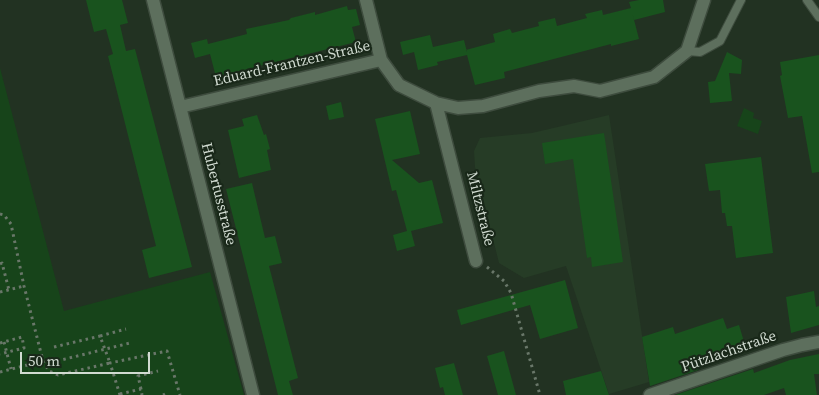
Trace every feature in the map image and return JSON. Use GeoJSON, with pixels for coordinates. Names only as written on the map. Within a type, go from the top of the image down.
{"type":"FeatureCollection","features":[{"type":"Feature","properties":{"kind":"street","name":"Hubertusstraße"},"geometry":{"type":"LineString","coordinates":[[153,0],[253,395]]}},
{"type":"Feature","properties":{"kind":"street","name":"Eduard-Frantzen-Straße"},"geometry":{"type":"LineString","coordinates":[[180,107],[381,60],[366,0]]}},
{"type":"Feature","properties":{"kind":"street"},"geometry":{"type":"LineString","coordinates":[[381,60],[399,85],[436,103],[458,108],[483,106],[539,91],[574,86],[600,92],[654,77],[687,51],[704,0]]}},
{"type":"Feature","properties":{"kind":"street","name":"Miltzstraße"},"geometry":{"type":"LineString","coordinates":[[436,103],[476,262]]}},
{"type":"Feature","properties":{"kind":"street"},"geometry":{"type":"LineString","coordinates":[[819,342],[819,347]]}},
{"type":"Feature","properties":{"kind":"street","name":"Pützlachstraße"},"geometry":{"type":"LineString","coordinates":[[650,395],[793,348],[819,342]]}},
{"type":"Feature","properties":{"kind":"lane"},"geometry":{"type":"LineString","coordinates":[[687,51],[700,52],[720,41],[741,0]]}},
{"type":"Feature","properties":{"kind":"lane"},"geometry":{"type":"LineString","coordinates":[[807,0],[819,17]]}},
{"type":"Feature","properties":{"kind":"path"},"geometry":{"type":"LineString","coordinates":[[0,214],[4,215],[11,224],[24,286],[43,361],[48,371],[58,375],[167,351],[180,395]]}},
{"type":"Feature","properties":{"kind":"path","name":"Miltzstraße"},"geometry":{"type":"LineString","coordinates":[[476,262],[493,271],[504,281],[511,293],[540,395]]}},
{"type":"Feature","properties":{"kind":"path"},"geometry":{"type":"LineString","coordinates":[[0,264],[2,263],[9,290]]}},
{"type":"Feature","properties":{"kind":"path"},"geometry":{"type":"LineString","coordinates":[[0,292],[24,286]]}},
{"type":"Feature","properties":{"kind":"path"},"geometry":{"type":"LineString","coordinates":[[54,348],[126,328]]}},
{"type":"Feature","properties":{"kind":"path"},"geometry":{"type":"LineString","coordinates":[[100,336],[120,395],[141,389]]}},
{"type":"Feature","properties":{"kind":"path"},"geometry":{"type":"LineString","coordinates":[[0,354],[6,353],[24,348],[22,337],[2,342],[6,353],[11,369]]}},
{"type":"Feature","properties":{"kind":"path"},"geometry":{"type":"LineString","coordinates":[[56,361],[130,343]]}},
{"type":"Feature","properties":{"kind":"path"},"geometry":{"type":"LineString","coordinates":[[0,372],[43,361]]}},
{"type":"Feature","properties":{"kind":"path"},"geometry":{"type":"LineString","coordinates":[[142,395],[138,376],[158,370]]}},
{"type":"Feature","properties":{"kind":"shaded area"},"geometry":{"type":"Polygon","coordinates":[[[609,115],[649,382],[609,394],[566,266],[524,278],[499,263],[475,167],[474,151],[480,138],[532,133],[609,115]]]}},
{"type":"Feature","properties":{"kind":"green space"},"geometry":{"type":"Polygon","coordinates":[[[0,68],[64,311],[210,272],[244,395],[0,395],[0,68]]]}},
{"type":"Feature","properties":{"kind":"green space"},"geometry":{"type":"Polygon","coordinates":[[[744,108],[754,113],[753,118],[762,121],[758,134],[737,126],[744,108]]]}},
{"type":"Feature","properties":{"kind":"building"},"geometry":{"type":"Polygon","coordinates":[[[86,0],[122,0],[128,23],[120,25],[126,51],[135,49],[192,267],[149,278],[142,250],[156,246],[108,56],[113,54],[106,29],[94,32],[86,0]]]}},
{"type":"Feature","properties":{"kind":"building"},"geometry":{"type":"Polygon","coordinates":[[[663,0],[665,12],[634,20],[639,39],[611,46],[611,44],[504,72],[505,78],[475,85],[467,55],[437,62],[438,65],[418,70],[414,52],[403,55],[400,42],[430,35],[433,47],[464,40],[466,50],[495,42],[493,34],[510,29],[512,33],[539,26],[538,22],[555,18],[557,26],[587,18],[585,14],[602,10],[603,15],[631,8],[629,2],[663,0]]]}},
{"type":"Feature","properties":{"kind":"building"},"geometry":{"type":"Polygon","coordinates":[[[347,6],[348,10],[356,9],[360,25],[352,27],[356,42],[216,77],[210,54],[195,58],[191,43],[207,39],[208,44],[247,34],[246,29],[289,20],[315,12],[315,15],[347,6]]]}},
{"type":"Feature","properties":{"kind":"building"},"geometry":{"type":"Polygon","coordinates":[[[727,52],[742,60],[741,74],[729,73],[732,101],[710,103],[708,82],[715,81],[727,52]]]}},
{"type":"Feature","properties":{"kind":"building"},"geometry":{"type":"Polygon","coordinates":[[[819,55],[819,172],[812,173],[802,116],[788,118],[780,76],[782,75],[780,62],[819,55]]]}},
{"type":"Feature","properties":{"kind":"building"},"geometry":{"type":"Polygon","coordinates":[[[341,102],[344,117],[329,120],[326,106],[341,102]]]}},
{"type":"Feature","properties":{"kind":"building"},"geometry":{"type":"Polygon","coordinates":[[[410,111],[420,154],[392,160],[419,183],[432,180],[443,223],[411,231],[415,246],[397,251],[393,235],[407,231],[396,190],[392,191],[375,119],[410,111]]]}},
{"type":"Feature","properties":{"kind":"building"},"geometry":{"type":"Polygon","coordinates":[[[257,115],[264,135],[266,134],[270,149],[267,150],[271,170],[239,178],[228,130],[244,126],[242,119],[257,115]]]}},
{"type":"Feature","properties":{"kind":"building"},"geometry":{"type":"Polygon","coordinates":[[[604,133],[623,262],[592,267],[591,257],[587,258],[573,159],[545,164],[542,143],[604,133]]]}},
{"type":"Feature","properties":{"kind":"building"},"geometry":{"type":"Polygon","coordinates":[[[761,157],[773,253],[736,258],[732,226],[727,226],[725,213],[722,213],[720,190],[709,191],[705,164],[761,157]]]}},
{"type":"Feature","properties":{"kind":"building"},"geometry":{"type":"Polygon","coordinates":[[[252,183],[265,238],[275,236],[282,263],[269,266],[298,378],[289,381],[293,395],[278,395],[226,189],[252,183]]]}},
{"type":"Feature","properties":{"kind":"building"},"geometry":{"type":"Polygon","coordinates":[[[565,280],[578,328],[540,339],[530,305],[461,325],[457,310],[565,280]]]}},
{"type":"Feature","properties":{"kind":"building"},"geometry":{"type":"Polygon","coordinates":[[[814,291],[816,307],[819,306],[819,325],[791,333],[786,297],[814,291]]]}},
{"type":"Feature","properties":{"kind":"building"},"geometry":{"type":"Polygon","coordinates":[[[723,318],[727,329],[739,325],[745,345],[695,359],[698,370],[650,386],[642,337],[673,327],[675,334],[723,318]]]}},
{"type":"Feature","properties":{"kind":"building"},"geometry":{"type":"Polygon","coordinates":[[[504,351],[516,395],[498,395],[487,356],[504,351]]]}},
{"type":"Feature","properties":{"kind":"building"},"geometry":{"type":"Polygon","coordinates":[[[819,354],[819,374],[814,374],[817,395],[786,395],[784,388],[764,395],[675,395],[753,369],[754,373],[790,360],[819,354]]]}},
{"type":"Feature","properties":{"kind":"building"},"geometry":{"type":"Polygon","coordinates":[[[454,363],[463,395],[445,395],[443,387],[440,388],[435,368],[454,363]]]}},
{"type":"Feature","properties":{"kind":"building"},"geometry":{"type":"Polygon","coordinates":[[[601,371],[609,395],[566,395],[563,381],[601,371]]]}}]}
